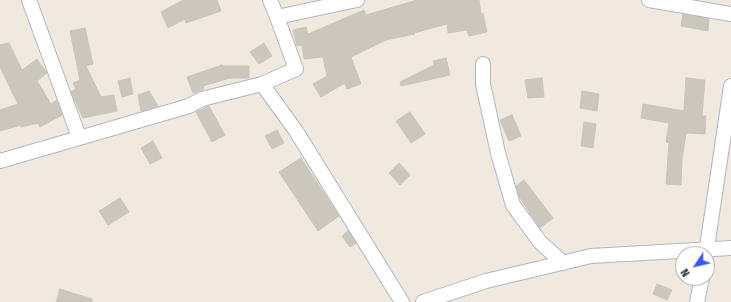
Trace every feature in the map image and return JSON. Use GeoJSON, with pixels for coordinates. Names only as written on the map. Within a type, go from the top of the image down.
{"type":"FeatureCollection","features":[{"type":"Feature","properties":{"kind":"street"},"geometry":{"type":"LineString","coordinates":[[29,0],[79,137]]}},
{"type":"Feature","properties":{"kind":"street"},"geometry":{"type":"LineString","coordinates":[[0,161],[189,106],[202,99],[262,84],[296,69],[270,0]]}},
{"type":"Feature","properties":{"kind":"street"},"geometry":{"type":"LineString","coordinates":[[277,17],[357,0]]}},
{"type":"Feature","properties":{"kind":"street"},"geometry":{"type":"LineString","coordinates":[[658,1],[731,14]]}},
{"type":"Feature","properties":{"kind":"street"},"geometry":{"type":"LineString","coordinates":[[483,64],[483,84],[498,153],[513,205],[540,242],[564,263]]}},
{"type":"Feature","properties":{"kind":"street"},"geometry":{"type":"LineString","coordinates":[[262,84],[296,131],[402,302]]}},
{"type":"Feature","properties":{"kind":"street"},"geometry":{"type":"LineString","coordinates":[[708,246],[731,86]]}},
{"type":"Feature","properties":{"kind":"street"},"geometry":{"type":"LineString","coordinates":[[715,250],[731,248]]}},
{"type":"Feature","properties":{"kind":"street"},"geometry":{"type":"LineString","coordinates":[[423,302],[486,281],[591,256],[675,252]]}},
{"type":"Feature","properties":{"kind":"street"},"geometry":{"type":"LineString","coordinates":[[697,302],[700,286]]}},
{"type":"Feature","properties":{"kind":"building"},"geometry":{"type":"Polygon","coordinates":[[[183,0],[217,0],[221,11],[186,23],[185,19],[168,28],[161,12],[183,0]]]}},
{"type":"Feature","properties":{"kind":"building"},"geometry":{"type":"Polygon","coordinates":[[[417,0],[479,0],[481,14],[483,13],[487,32],[469,36],[467,30],[448,33],[447,24],[414,33],[415,34],[386,40],[351,57],[361,84],[347,89],[345,83],[321,97],[313,84],[327,76],[323,57],[304,59],[302,45],[297,46],[293,30],[306,27],[308,34],[364,10],[366,15],[417,0]]]}},
{"type":"Feature","properties":{"kind":"building"},"geometry":{"type":"Polygon","coordinates":[[[683,14],[709,19],[708,31],[681,26],[683,14]]]}},
{"type":"Feature","properties":{"kind":"building"},"geometry":{"type":"Polygon","coordinates":[[[85,28],[93,64],[86,66],[101,97],[114,95],[117,111],[83,118],[71,92],[76,89],[73,83],[80,80],[70,31],[85,28]]]}},
{"type":"Feature","properties":{"kind":"building"},"geometry":{"type":"Polygon","coordinates":[[[9,43],[22,70],[37,59],[47,73],[37,81],[51,104],[57,100],[62,115],[40,127],[38,123],[21,127],[21,125],[0,131],[0,110],[18,104],[0,67],[0,45],[9,43]]]}},
{"type":"Feature","properties":{"kind":"building"},"geometry":{"type":"Polygon","coordinates":[[[264,43],[272,56],[259,64],[250,52],[264,43]]]}},
{"type":"Feature","properties":{"kind":"building"},"geometry":{"type":"Polygon","coordinates":[[[446,58],[450,75],[401,86],[400,82],[434,65],[433,61],[446,58]]]}},
{"type":"Feature","properties":{"kind":"building"},"geometry":{"type":"Polygon","coordinates":[[[222,65],[249,66],[249,78],[230,78],[203,86],[204,89],[193,93],[187,77],[222,65]]]}},
{"type":"Feature","properties":{"kind":"building"},"geometry":{"type":"Polygon","coordinates":[[[130,78],[133,94],[122,97],[118,81],[130,78]]]}},
{"type":"Feature","properties":{"kind":"building"},"geometry":{"type":"Polygon","coordinates":[[[542,78],[544,97],[528,98],[525,80],[542,78]]]}},
{"type":"Feature","properties":{"kind":"building"},"geometry":{"type":"Polygon","coordinates":[[[686,78],[705,80],[702,116],[706,116],[705,134],[686,133],[682,159],[681,185],[666,184],[669,143],[666,142],[669,123],[641,118],[643,104],[684,111],[686,78]]]}},
{"type":"Feature","properties":{"kind":"building"},"geometry":{"type":"Polygon","coordinates":[[[149,91],[158,106],[141,111],[138,95],[149,91]]]}},
{"type":"Feature","properties":{"kind":"building"},"geometry":{"type":"Polygon","coordinates":[[[582,91],[599,94],[597,111],[580,108],[582,91]]]}},
{"type":"Feature","properties":{"kind":"building"},"geometry":{"type":"Polygon","coordinates":[[[209,106],[225,135],[212,142],[196,112],[209,106]]]}},
{"type":"Feature","properties":{"kind":"building"},"geometry":{"type":"Polygon","coordinates":[[[410,112],[425,134],[411,143],[396,121],[410,112]]]}},
{"type":"Feature","properties":{"kind":"building"},"geometry":{"type":"Polygon","coordinates":[[[512,115],[521,136],[509,141],[500,120],[512,115]]]}},
{"type":"Feature","properties":{"kind":"building"},"geometry":{"type":"Polygon","coordinates":[[[584,122],[596,124],[593,148],[581,146],[584,122]]]}},
{"type":"Feature","properties":{"kind":"building"},"geometry":{"type":"Polygon","coordinates":[[[277,130],[284,143],[272,149],[265,136],[277,130]]]}},
{"type":"Feature","properties":{"kind":"building"},"geometry":{"type":"Polygon","coordinates":[[[153,141],[162,158],[150,164],[141,148],[153,141]]]}},
{"type":"Feature","properties":{"kind":"building"},"geometry":{"type":"Polygon","coordinates":[[[301,158],[339,216],[318,231],[279,172],[301,158]]]}},
{"type":"Feature","properties":{"kind":"building"},"geometry":{"type":"Polygon","coordinates":[[[399,163],[410,175],[400,185],[389,173],[399,163]]]}},
{"type":"Feature","properties":{"kind":"building"},"geometry":{"type":"Polygon","coordinates":[[[524,180],[553,218],[540,228],[520,198],[516,186],[524,180]]]}},
{"type":"Feature","properties":{"kind":"building"},"geometry":{"type":"Polygon","coordinates":[[[120,198],[129,212],[108,225],[99,211],[120,198]]]}},
{"type":"Feature","properties":{"kind":"building"},"geometry":{"type":"Polygon","coordinates":[[[348,231],[356,243],[350,247],[342,236],[348,231]]]}},
{"type":"Feature","properties":{"kind":"building"},"geometry":{"type":"Polygon","coordinates":[[[657,284],[672,290],[667,300],[653,294],[657,284]]]}},
{"type":"Feature","properties":{"kind":"building"},"geometry":{"type":"Polygon","coordinates":[[[60,289],[92,299],[92,302],[56,302],[60,289]]]}}]}
